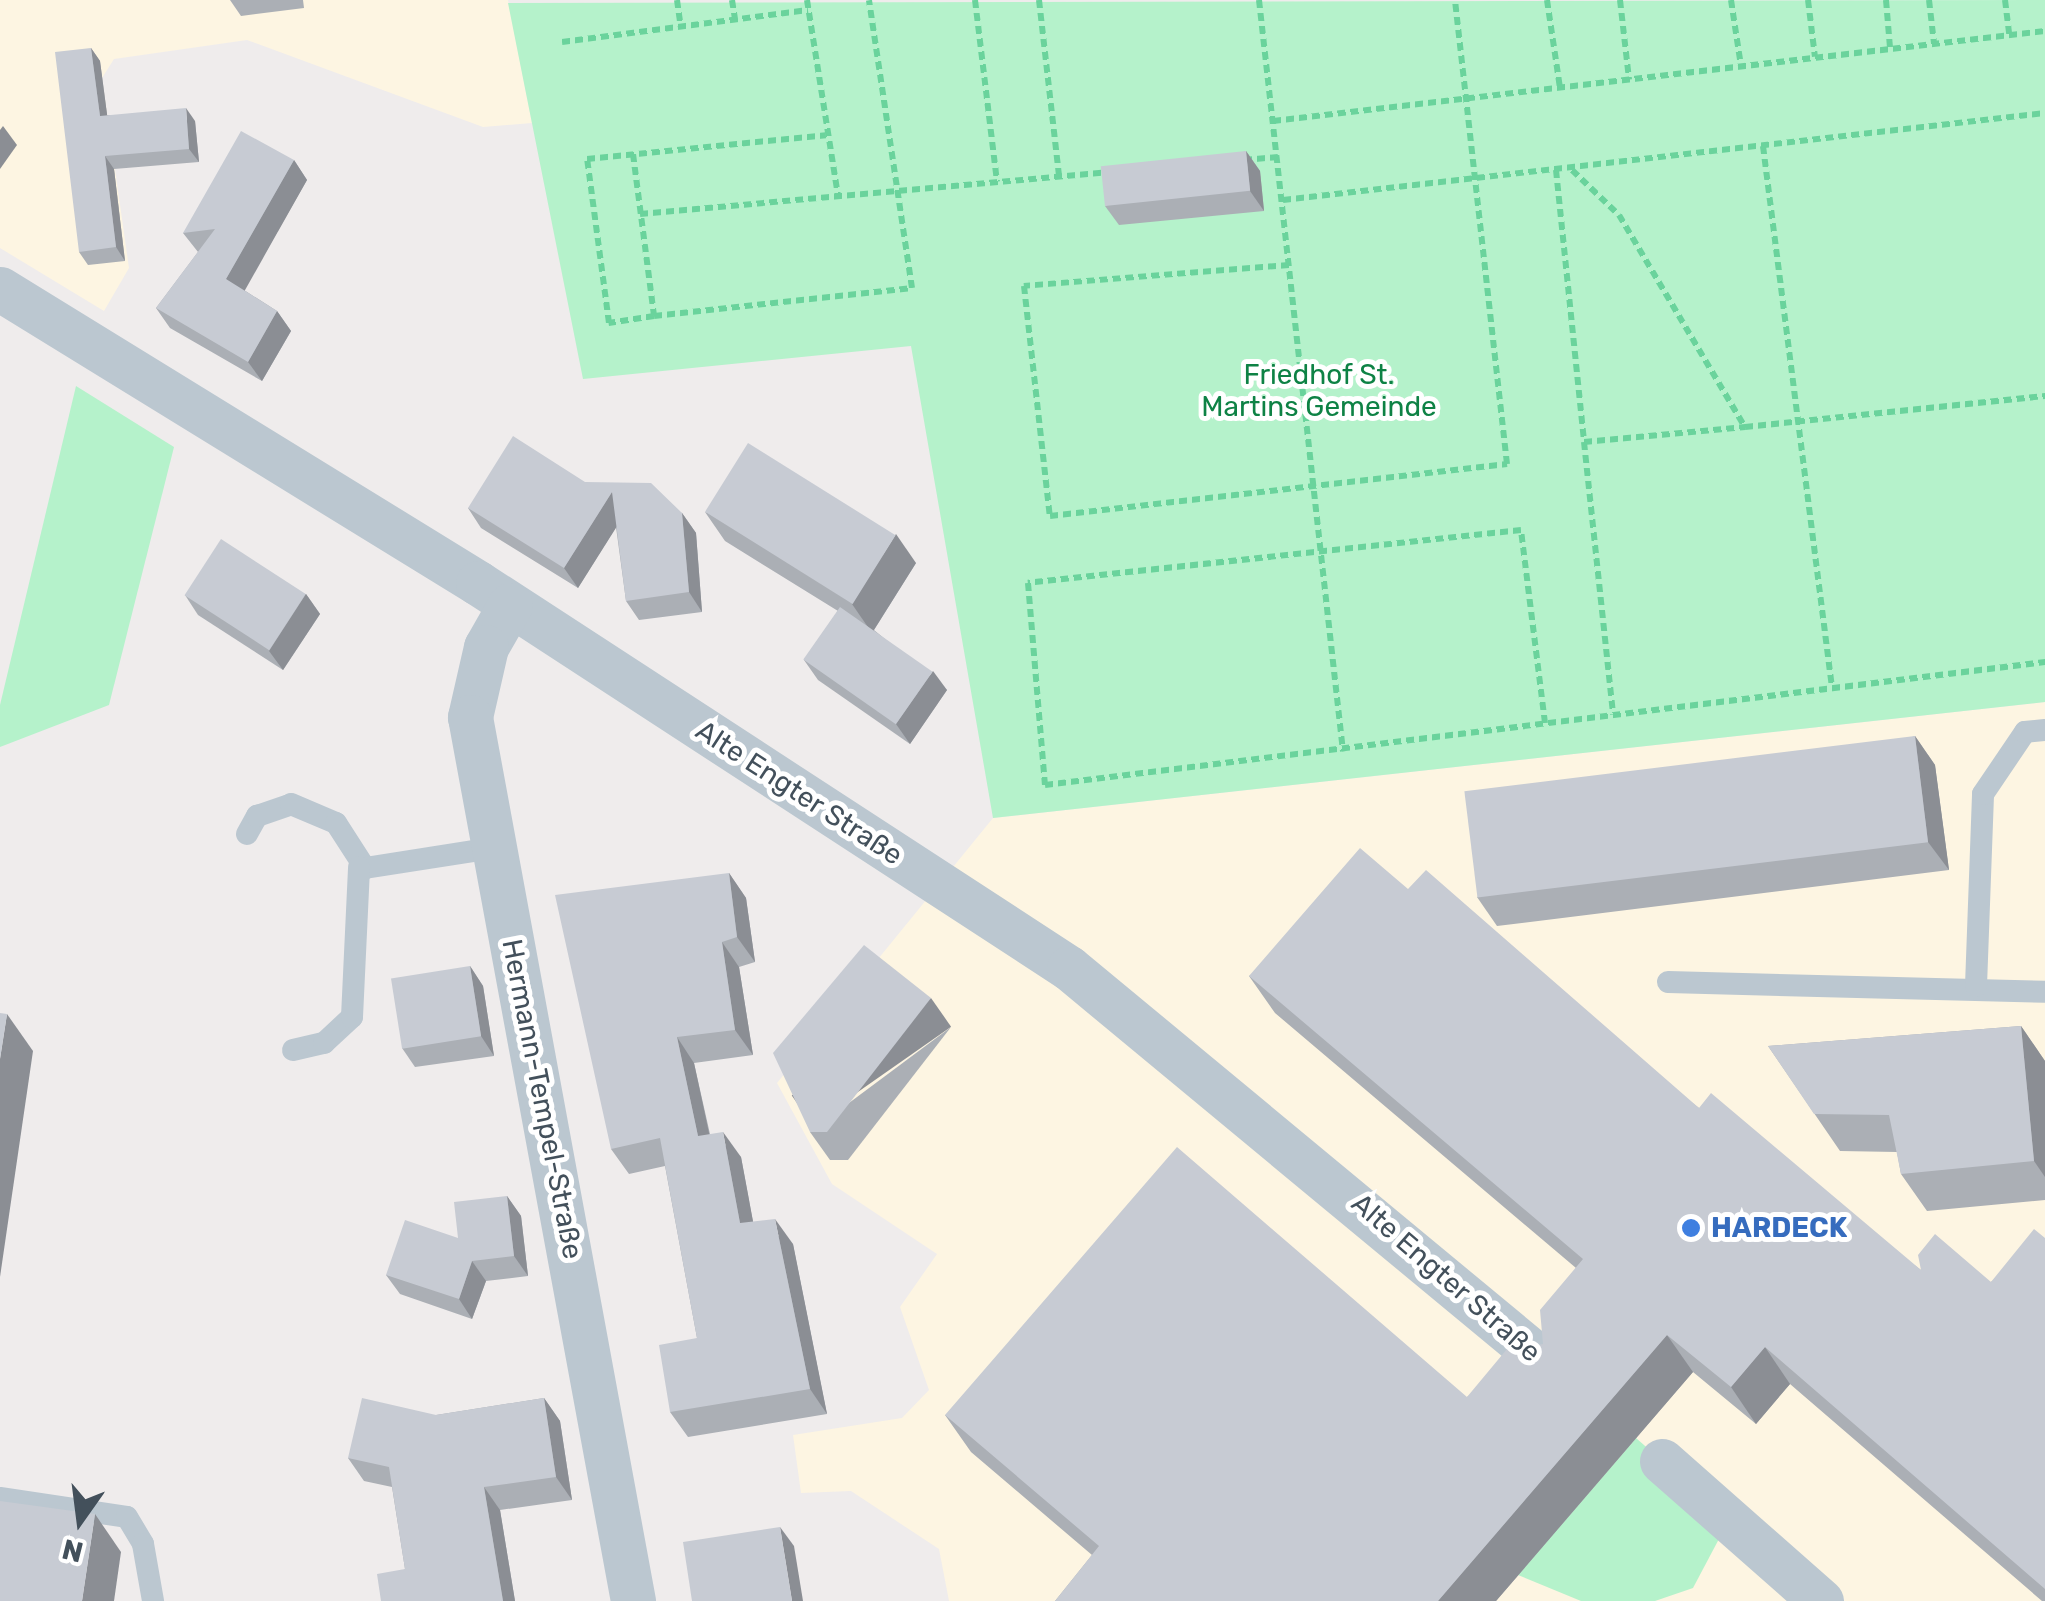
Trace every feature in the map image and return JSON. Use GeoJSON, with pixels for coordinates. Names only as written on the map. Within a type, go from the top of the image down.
{"type":"FeatureCollection","features":[{"type":"Feature","properties":{"kind":"street","name":"Alte Engter Straße"},"geometry":{"type":"LineString","coordinates":[[0,289],[510,604],[1068,968],[1548,1365]]}},
{"type":"Feature","properties":{"kind":"street","name":"Hermann-Tempel-Straße"},"geometry":{"type":"LineString","coordinates":[[510,604],[486,647],[470,717],[634,1601]]}},
{"type":"Feature","properties":{"kind":"street"},"geometry":{"type":"LineString","coordinates":[[1662,1461],[1821,1601]]}},
{"type":"Feature","properties":{"kind":"lane"},"geometry":{"type":"LineString","coordinates":[[1976,986],[1984,794],[2025,732],[2045,730]]}},
{"type":"Feature","properties":{"kind":"lane"},"geometry":{"type":"LineString","coordinates":[[247,834],[276,804],[308,806],[336,822],[360,867],[352,1017],[324,1043],[294,1050]]}},
{"type":"Feature","properties":{"kind":"lane"},"geometry":{"type":"LineString","coordinates":[[360,867],[494,848]]}},
{"type":"Feature","properties":{"kind":"lane"},"geometry":{"type":"LineString","coordinates":[[1668,982],[1976,986],[2045,992]]}},
{"type":"Feature","properties":{"kind":"lane"},"geometry":{"type":"LineString","coordinates":[[0,1498],[127,1518],[143,1544],[153,1601]]}},
{"type":"Feature","properties":{"kind":"path"},"geometry":{"type":"LineString","coordinates":[[677,0],[680,27]]}},
{"type":"Feature","properties":{"kind":"path"},"geometry":{"type":"LineString","coordinates":[[732,0],[735,20]]}},
{"type":"Feature","properties":{"kind":"path"},"geometry":{"type":"LineString","coordinates":[[807,0],[838,196]]}},
{"type":"Feature","properties":{"kind":"path"},"geometry":{"type":"LineString","coordinates":[[826,134],[587,159],[609,322],[912,288],[869,0]]}},
{"type":"Feature","properties":{"kind":"path"},"geometry":{"type":"LineString","coordinates":[[975,0],[997,182]]}},
{"type":"Feature","properties":{"kind":"path"},"geometry":{"type":"LineString","coordinates":[[1039,0],[1059,176]]}},
{"type":"Feature","properties":{"kind":"path"},"geometry":{"type":"LineString","coordinates":[[1259,0],[1343,751]]}},
{"type":"Feature","properties":{"kind":"path"},"geometry":{"type":"LineString","coordinates":[[1289,265],[1024,286],[1050,516],[1507,464],[1455,0]]}},
{"type":"Feature","properties":{"kind":"path"},"geometry":{"type":"LineString","coordinates":[[1547,0],[1560,88]]}},
{"type":"Feature","properties":{"kind":"path"},"geometry":{"type":"LineString","coordinates":[[1620,0],[1630,80]]}},
{"type":"Feature","properties":{"kind":"path"},"geometry":{"type":"LineString","coordinates":[[1730,0],[1741,66]]}},
{"type":"Feature","properties":{"kind":"path"},"geometry":{"type":"LineString","coordinates":[[1808,0],[1815,57]]}},
{"type":"Feature","properties":{"kind":"path"},"geometry":{"type":"LineString","coordinates":[[1886,0],[1890,48]]}},
{"type":"Feature","properties":{"kind":"path"},"geometry":{"type":"LineString","coordinates":[[1929,0],[1934,43]]}},
{"type":"Feature","properties":{"kind":"path"},"geometry":{"type":"LineString","coordinates":[[2006,0],[2009,34]]}},
{"type":"Feature","properties":{"kind":"path"},"geometry":{"type":"LineString","coordinates":[[562,42],[808,10]]}},
{"type":"Feature","properties":{"kind":"path"},"geometry":{"type":"LineString","coordinates":[[1273,120],[2045,30]]}},
{"type":"Feature","properties":{"kind":"path"},"geometry":{"type":"LineString","coordinates":[[1283,200],[2045,113]]}},
{"type":"Feature","properties":{"kind":"path"},"geometry":{"type":"LineString","coordinates":[[1763,146],[1832,688]]}},
{"type":"Feature","properties":{"kind":"path"},"geometry":{"type":"LineString","coordinates":[[633,154],[654,316]]}},
{"type":"Feature","properties":{"kind":"path"},"geometry":{"type":"LineString","coordinates":[[1238,160],[1278,157]]}},
{"type":"Feature","properties":{"kind":"path"},"geometry":{"type":"LineString","coordinates":[[1571,169],[1619,215],[1745,427]]}},
{"type":"Feature","properties":{"kind":"path"},"geometry":{"type":"LineString","coordinates":[[1556,170],[1613,714]]}},
{"type":"Feature","properties":{"kind":"path"},"geometry":{"type":"LineString","coordinates":[[640,214],[1118,171]]}},
{"type":"Feature","properties":{"kind":"path"},"geometry":{"type":"LineString","coordinates":[[1584,442],[2045,396]]}},
{"type":"Feature","properties":{"kind":"path"},"geometry":{"type":"LineString","coordinates":[[1545,723],[1521,530],[1028,583],[1045,786],[2045,662]]}},
{"type":"Feature","properties":{"kind":"shaded area"},"geometry":{"type":"Polygon","coordinates":[[[0,0],[508,0],[532,123],[483,127],[247,40],[114,59],[102,78],[129,268],[104,311],[0,248],[0,0]]]}},
{"type":"Feature","properties":{"kind":"shaded area"},"geometry":{"type":"Polygon","coordinates":[[[2045,702],[2045,1601],[949,1601],[939,1549],[851,1491],[801,1493],[793,1435],[902,1418],[929,1390],[900,1307],[937,1254],[832,1184],[777,1083],[993,818],[2045,702]]]}},
{"type":"Feature","properties":{"kind":"green space","name":"Friedhof St. Martins Gemeinde"},"geometry":{"type":"Polygon","coordinates":[[[2045,0],[2045,702],[993,818],[911,346],[583,379],[508,3],[2045,0]]]}},
{"type":"Feature","properties":{"kind":"green space"},"geometry":{"type":"Polygon","coordinates":[[[76,386],[174,447],[109,705],[0,747],[0,705],[76,386]]]}},
{"type":"Feature","properties":{"kind":"green space"},"geometry":{"type":"Polygon","coordinates":[[[1636,1438],[1729,1520],[1693,1588],[1655,1601],[1581,1601],[1518,1575],[1636,1438]]]}},
{"type":"Feature","properties":{"kind":"building"},"geometry":{"type":"Polygon","coordinates":[[[91,48],[100,116],[186,108],[189,149],[105,156],[116,247],[79,252],[55,52],[91,48]]]}},
{"type":"Feature","properties":{"kind":"building"},"geometry":{"type":"Polygon","coordinates":[[[241,131],[294,160],[226,279],[277,311],[248,362],[156,308],[215,229],[183,233],[241,131]]]}},
{"type":"Feature","properties":{"kind":"building"},"geometry":{"type":"Polygon","coordinates":[[[1246,151],[1250,191],[1105,206],[1101,166],[1246,151]]]}},
{"type":"Feature","properties":{"kind":"building"},"geometry":{"type":"Polygon","coordinates":[[[513,436],[585,482],[651,483],[682,513],[689,592],[626,601],[612,492],[564,568],[468,508],[513,436]]]}},
{"type":"Feature","properties":{"kind":"building"},"geometry":{"type":"Polygon","coordinates":[[[748,443],[896,535],[853,604],[705,512],[748,443]]]}},
{"type":"Feature","properties":{"kind":"building"},"geometry":{"type":"Polygon","coordinates":[[[221,539],[306,594],[269,650],[185,595],[221,539]]]}},
{"type":"Feature","properties":{"kind":"building"},"geometry":{"type":"Polygon","coordinates":[[[840,607],[933,672],[896,724],[803,659],[840,607]]]}},
{"type":"Feature","properties":{"kind":"building"},"geometry":{"type":"Polygon","coordinates":[[[1915,736],[1928,842],[1477,898],[1464,791],[1915,736]]]}},
{"type":"Feature","properties":{"kind":"building","name":"HARDECK"},"geometry":{"type":"Polygon","coordinates":[[[1360,848],[1408,889],[1426,870],[1699,1108],[1711,1093],[1921,1270],[1918,1255],[1935,1234],[1991,1282],[2034,1229],[2045,1238],[2045,1589],[1765,1347],[1731,1387],[1667,1335],[1438,1601],[1055,1601],[1099,1546],[945,1415],[1177,1147],[1467,1397],[1507,1349],[1543,1344],[1540,1310],[1583,1259],[1249,976],[1360,848]]]}},
{"type":"Feature","properties":{"kind":"building"},"geometry":{"type":"Polygon","coordinates":[[[729,873],[737,937],[722,942],[735,1030],[677,1037],[698,1136],[723,1132],[740,1223],[775,1219],[810,1389],[670,1412],[659,1345],[697,1338],[660,1138],[611,1149],[555,895],[729,873]]]}},
{"type":"Feature","properties":{"kind":"building"},"geometry":{"type":"Polygon","coordinates":[[[864,945],[931,998],[827,1132],[810,1132],[773,1053],[864,945]]]}},
{"type":"Feature","properties":{"kind":"building"},"geometry":{"type":"Polygon","coordinates":[[[470,966],[481,1036],[402,1049],[391,979],[470,966]]]}},
{"type":"Feature","properties":{"kind":"building"},"geometry":{"type":"Polygon","coordinates":[[[0,1013],[7,1014],[0,1059],[0,1013]]]}},
{"type":"Feature","properties":{"kind":"building"},"geometry":{"type":"Polygon","coordinates":[[[2021,1026],[2034,1161],[1901,1174],[1889,1115],[1814,1114],[1768,1046],[2021,1026]]]}},
{"type":"Feature","properties":{"kind":"building"},"geometry":{"type":"Polygon","coordinates":[[[507,1196],[514,1256],[472,1261],[459,1299],[386,1275],[405,1220],[458,1238],[454,1202],[507,1196]]]}},
{"type":"Feature","properties":{"kind":"building"},"geometry":{"type":"Polygon","coordinates":[[[362,1398],[436,1415],[544,1398],[556,1477],[484,1487],[503,1601],[381,1601],[377,1574],[405,1569],[389,1467],[348,1458],[362,1398]]]}},
{"type":"Feature","properties":{"kind":"building"},"geometry":{"type":"Polygon","coordinates":[[[0,1501],[95,1514],[82,1601],[0,1601],[0,1501]]]}},
{"type":"Feature","properties":{"kind":"building"},"geometry":{"type":"Polygon","coordinates":[[[780,1527],[792,1601],[692,1601],[683,1542],[780,1527]]]}},
{"type":"Feature","properties":{"kind":"place","name":"HARDECK"},"geometry":{"type":"Point","coordinates":[1691,1228]}}]}
